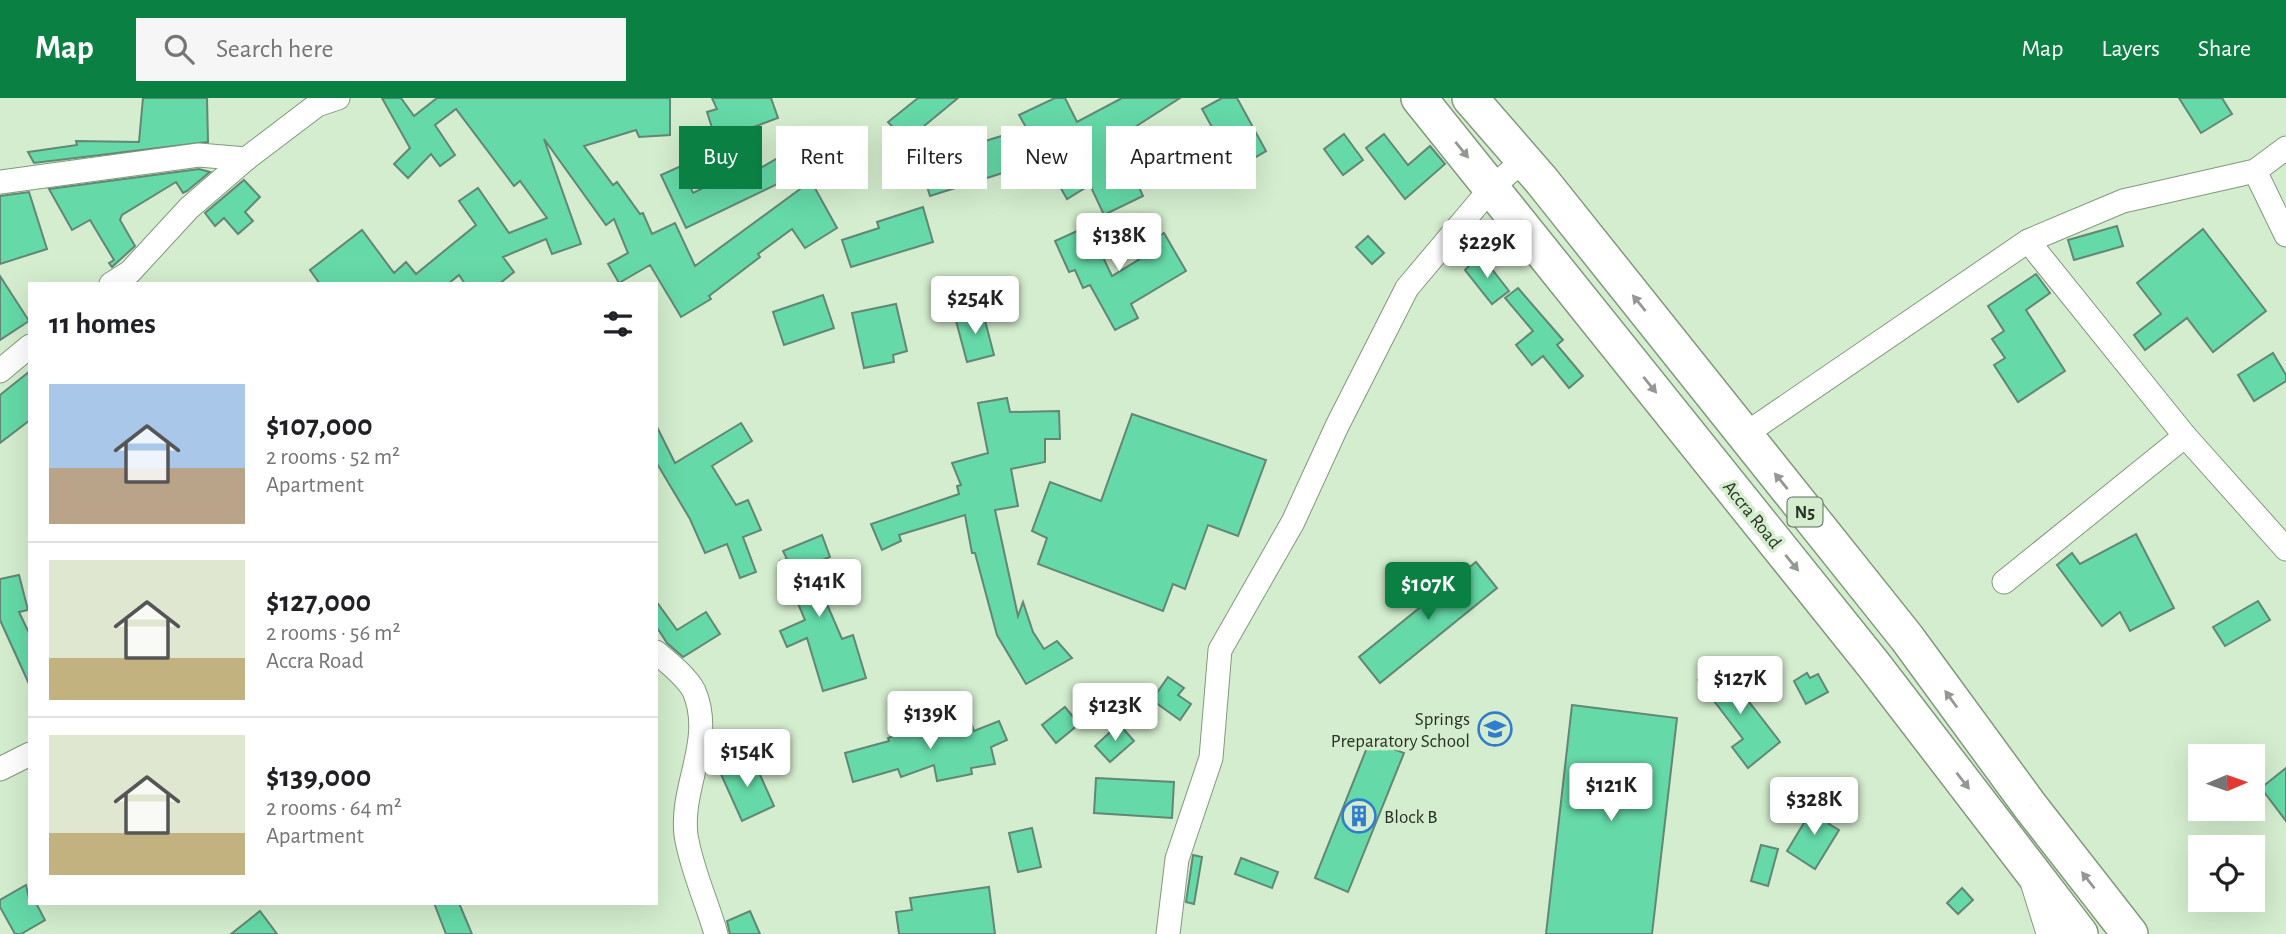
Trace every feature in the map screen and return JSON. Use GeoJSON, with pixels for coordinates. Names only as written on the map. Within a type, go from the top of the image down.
{"type":"FeatureCollection","features":[{"type":"Feature","properties":{"kind":"main road","name":"Accra Road"},"geometry":{"type":"LineString","coordinates":[[1419,98],[1873,664],[2081,934]]}},
{"type":"Feature","properties":{"kind":"main road","name":"N5"},"geometry":{"type":"LineString","coordinates":[[1470,98],[1524,160],[1907,638],[2030,806],[2129,933]]}},
{"type":"Feature","properties":{"kind":"main road"},"geometry":{"type":"LineString","coordinates":[[2033,872],[2053,934]]}},
{"type":"Feature","properties":{"kind":"street"},"geometry":{"type":"LineString","coordinates":[[114,282],[130,272],[189,208],[321,100]]}},
{"type":"Feature","properties":{"kind":"street"},"geometry":{"type":"LineString","coordinates":[[1744,435],[2028,241],[2123,201],[2255,171],[2286,148]]}},
{"type":"Feature","properties":{"kind":"street"},"geometry":{"type":"LineString","coordinates":[[0,183],[199,155],[246,159]]}},
{"type":"Feature","properties":{"kind":"street"},"geometry":{"type":"LineString","coordinates":[[1168,934],[1177,859],[1211,758],[1220,650],[1293,522],[1407,288],[1492,187],[1524,160]]}},
{"type":"Feature","properties":{"kind":"street"},"geometry":{"type":"LineString","coordinates":[[2255,171],[2286,235]]}},
{"type":"Feature","properties":{"kind":"street"},"geometry":{"type":"LineString","coordinates":[[2028,241],[2185,436],[2286,550]]}},
{"type":"Feature","properties":{"kind":"street"},"geometry":{"type":"LineString","coordinates":[[0,371],[28,348]]}},
{"type":"Feature","properties":{"kind":"street"},"geometry":{"type":"LineString","coordinates":[[2004,582],[2185,436]]}},
{"type":"Feature","properties":{"kind":"street"},"geometry":{"type":"LineString","coordinates":[[658,654],[693,690],[701,744],[686,810],[686,835],[716,934]]}},
{"type":"Feature","properties":{"kind":"street"},"geometry":{"type":"LineString","coordinates":[[0,769],[28,755]]}},
{"type":"Feature","properties":{"kind":"building"},"geometry":{"type":"Polygon","coordinates":[[[143,98],[207,98],[208,142],[34,163],[28,152],[77,145],[76,141],[139,142],[143,98]]]}},
{"type":"Feature","properties":{"kind":"building"},"geometry":{"type":"Polygon","coordinates":[[[382,98],[401,98],[414,116],[437,98],[670,98],[670,135],[639,137],[636,130],[584,146],[613,185],[617,182],[640,214],[643,213],[652,234],[675,223],[695,266],[800,189],[815,189],[837,228],[805,248],[792,229],[709,296],[711,299],[681,317],[650,265],[618,282],[608,264],[628,253],[614,219],[606,225],[544,139],[581,244],[552,254],[546,239],[503,257],[514,272],[502,282],[464,282],[459,275],[450,282],[319,282],[310,270],[362,230],[394,273],[406,262],[416,274],[476,225],[459,201],[478,188],[509,233],[547,218],[520,181],[514,186],[456,109],[435,125],[455,155],[440,166],[431,154],[408,178],[394,164],[410,148],[382,98]]]}},
{"type":"Feature","properties":{"kind":"building"},"geometry":{"type":"Polygon","coordinates":[[[712,98],[771,98],[778,118],[756,126],[711,126],[707,112],[717,109],[712,98]]]}},
{"type":"Feature","properties":{"kind":"building"},"geometry":{"type":"Polygon","coordinates":[[[918,98],[958,98],[924,126],[892,126],[888,122],[918,98]]]}},
{"type":"Feature","properties":{"kind":"building"},"geometry":{"type":"Polygon","coordinates":[[[1055,98],[1065,98],[1077,122],[1122,98],[1180,98],[1137,126],[1106,126],[1106,189],[1140,189],[1143,196],[1104,215],[1092,189],[1092,126],[1025,126],[1019,115],[1055,98]]]}},
{"type":"Feature","properties":{"kind":"building"},"geometry":{"type":"Polygon","coordinates":[[[1222,98],[1237,98],[1252,126],[1211,126],[1202,109],[1222,98]]]}},
{"type":"Feature","properties":{"kind":"building"},"geometry":{"type":"Polygon","coordinates":[[[2179,98],[2222,98],[2232,114],[2201,133],[2179,98]]]}},
{"type":"Feature","properties":{"kind":"building"},"geometry":{"type":"Polygon","coordinates":[[[1256,133],[1266,151],[1256,157],[1256,133]]]}},
{"type":"Feature","properties":{"kind":"building"},"geometry":{"type":"Polygon","coordinates":[[[1344,134],[1363,160],[1343,175],[1324,149],[1344,134]]]}},
{"type":"Feature","properties":{"kind":"building"},"geometry":{"type":"Polygon","coordinates":[[[1384,134],[1408,165],[1430,146],[1445,164],[1405,199],[1366,148],[1384,134]]]}},
{"type":"Feature","properties":{"kind":"building"},"geometry":{"type":"Polygon","coordinates":[[[1001,136],[1001,174],[987,178],[987,140],[1001,136]]]}},
{"type":"Feature","properties":{"kind":"building"},"geometry":{"type":"Polygon","coordinates":[[[776,159],[776,185],[686,228],[661,175],[679,167],[679,189],[691,189],[693,193],[701,189],[762,189],[762,167],[776,159]]]}},
{"type":"Feature","properties":{"kind":"building"},"geometry":{"type":"Polygon","coordinates":[[[199,169],[210,172],[187,191],[183,193],[176,182],[122,215],[120,220],[135,246],[112,267],[109,263],[114,260],[90,220],[72,230],[49,189],[199,169]]]}},
{"type":"Feature","properties":{"kind":"building"},"geometry":{"type":"Polygon","coordinates":[[[244,180],[260,197],[245,212],[253,221],[238,234],[224,218],[215,226],[205,213],[244,180]]]}},
{"type":"Feature","properties":{"kind":"building"},"geometry":{"type":"Polygon","coordinates":[[[928,189],[952,189],[930,196],[928,189]]]}},
{"type":"Feature","properties":{"kind":"building"},"geometry":{"type":"Polygon","coordinates":[[[1061,189],[1083,189],[1067,199],[1061,189]]]}},
{"type":"Feature","properties":{"kind":"building"},"geometry":{"type":"Polygon","coordinates":[[[29,192],[47,249],[0,264],[0,196],[29,192]]]}},
{"type":"Feature","properties":{"kind":"building"},"geometry":{"type":"Polygon","coordinates":[[[923,207],[933,242],[851,267],[842,240],[879,228],[877,222],[923,207]]]}},
{"type":"Feature","properties":{"kind":"building"},"geometry":{"type":"Polygon","coordinates":[[[1088,226],[1112,276],[1151,252],[1147,244],[1164,233],[1186,271],[1131,304],[1138,318],[1115,330],[1090,285],[1083,288],[1075,270],[1069,272],[1055,241],[1088,226]]]}},
{"type":"Feature","properties":{"kind":"building"},"geometry":{"type":"Polygon","coordinates":[[[2117,226],[2123,246],[2074,260],[2068,240],[2117,226]]]}},
{"type":"Feature","properties":{"kind":"building"},"geometry":{"type":"Polygon","coordinates":[[[2203,229],[2266,311],[2213,352],[2187,318],[2145,350],[2134,335],[2161,314],[2137,283],[2203,229]]]}},
{"type":"Feature","properties":{"kind":"building"},"geometry":{"type":"Polygon","coordinates":[[[1368,236],[1384,253],[1372,264],[1356,247],[1368,236]]]}},
{"type":"Feature","properties":{"kind":"building"},"geometry":{"type":"Polygon","coordinates":[[[1480,254],[1509,291],[1492,304],[1465,270],[1480,254]]]}},
{"type":"Feature","properties":{"kind":"building"},"geometry":{"type":"Polygon","coordinates":[[[2036,274],[2050,293],[2026,310],[2065,371],[2018,402],[1994,365],[2005,358],[1992,339],[2004,331],[1988,306],[2036,274]]]}},
{"type":"Feature","properties":{"kind":"building"},"geometry":{"type":"Polygon","coordinates":[[[0,276],[28,322],[0,340],[0,276]]]}},
{"type":"Feature","properties":{"kind":"building"},"geometry":{"type":"Polygon","coordinates":[[[1518,288],[1563,340],[1557,345],[1583,376],[1569,388],[1543,356],[1532,365],[1516,345],[1533,331],[1505,298],[1518,288]]]}},
{"type":"Feature","properties":{"kind":"building"},"geometry":{"type":"Polygon","coordinates":[[[823,295],[834,328],[784,345],[773,312],[823,295]]]}},
{"type":"Feature","properties":{"kind":"building"},"geometry":{"type":"Polygon","coordinates":[[[896,304],[907,351],[893,355],[894,362],[864,368],[852,313],[896,304]]]}},
{"type":"Feature","properties":{"kind":"building"},"geometry":{"type":"Polygon","coordinates":[[[982,309],[994,355],[967,362],[955,317],[982,309]]]}},
{"type":"Feature","properties":{"kind":"building"},"geometry":{"type":"Polygon","coordinates":[[[2273,353],[2286,375],[2286,381],[2254,401],[2238,375],[2273,353]]]}},
{"type":"Feature","properties":{"kind":"building"},"geometry":{"type":"Polygon","coordinates":[[[28,373],[28,422],[0,443],[0,395],[28,373]]]}},
{"type":"Feature","properties":{"kind":"building"},"geometry":{"type":"Polygon","coordinates":[[[1007,398],[1010,412],[1059,411],[1060,439],[1045,439],[1045,462],[1011,469],[1018,506],[995,510],[1018,616],[1023,602],[1033,632],[1044,649],[1057,641],[1072,658],[1026,684],[997,635],[975,553],[972,553],[965,515],[899,535],[901,541],[882,550],[871,524],[959,494],[957,486],[961,485],[952,463],[988,453],[978,403],[1007,398]]]}},
{"type":"Feature","properties":{"kind":"building"},"geometry":{"type":"Polygon","coordinates":[[[1132,414],[1266,460],[1238,536],[1208,525],[1185,589],[1173,584],[1163,611],[1038,564],[1047,538],[1032,531],[1050,482],[1101,501],[1132,414]]]}},
{"type":"Feature","properties":{"kind":"building"},"geometry":{"type":"Polygon","coordinates":[[[741,423],[752,441],[712,466],[736,505],[748,500],[761,530],[743,537],[756,572],[740,578],[727,544],[705,553],[690,519],[658,465],[658,429],[675,463],[741,423]]]}},
{"type":"Feature","properties":{"kind":"building"},"geometry":{"type":"Polygon","coordinates":[[[2136,534],[2174,608],[2130,631],[2120,612],[2102,626],[2057,565],[2072,553],[2080,564],[2136,534]]]}},
{"type":"Feature","properties":{"kind":"building"},"geometry":{"type":"Polygon","coordinates":[[[822,535],[830,557],[810,565],[842,639],[853,635],[866,678],[823,691],[807,638],[787,647],[780,631],[805,620],[780,561],[787,559],[783,551],[822,535]]]}},
{"type":"Feature","properties":{"kind":"building"},"geometry":{"type":"Polygon","coordinates":[[[1476,562],[1497,588],[1380,683],[1359,657],[1476,562]]]}},
{"type":"Feature","properties":{"kind":"building"},"geometry":{"type":"Polygon","coordinates":[[[19,575],[28,610],[19,612],[28,631],[28,682],[0,620],[0,579],[19,575]]]}},
{"type":"Feature","properties":{"kind":"building"},"geometry":{"type":"Polygon","coordinates":[[[2258,601],[2270,620],[2225,646],[2213,627],[2258,601]]]}},
{"type":"Feature","properties":{"kind":"building"},"geometry":{"type":"Polygon","coordinates":[[[658,604],[677,630],[706,612],[720,634],[683,657],[667,643],[658,629],[658,604]]]}},
{"type":"Feature","properties":{"kind":"building"},"geometry":{"type":"Polygon","coordinates":[[[1719,663],[1780,742],[1748,768],[1732,747],[1743,739],[1698,680],[1719,663]]]}},
{"type":"Feature","properties":{"kind":"building"},"geometry":{"type":"Polygon","coordinates":[[[1807,673],[1810,678],[1818,674],[1828,692],[1806,704],[1794,681],[1807,673]]]}},
{"type":"Feature","properties":{"kind":"building"},"geometry":{"type":"Polygon","coordinates":[[[1168,677],[1184,688],[1178,695],[1191,704],[1180,720],[1152,700],[1168,677]]]}},
{"type":"Feature","properties":{"kind":"building"},"geometry":{"type":"Polygon","coordinates":[[[1572,705],[1677,718],[1652,934],[1546,934],[1572,705]]]}},
{"type":"Feature","properties":{"kind":"building"},"geometry":{"type":"Polygon","coordinates":[[[1065,707],[1079,724],[1056,743],[1042,725],[1065,707]]]}},
{"type":"Feature","properties":{"kind":"building"},"geometry":{"type":"Polygon","coordinates":[[[968,714],[974,731],[999,721],[1007,740],[991,747],[995,764],[971,768],[972,774],[937,781],[934,765],[901,777],[898,769],[853,782],[845,753],[889,741],[888,738],[910,730],[911,733],[968,714]]]}},
{"type":"Feature","properties":{"kind":"building"},"geometry":{"type":"Polygon","coordinates":[[[1119,724],[1134,741],[1110,762],[1095,746],[1119,724]]]}},
{"type":"Feature","properties":{"kind":"building","name":"Block B"},"geometry":{"type":"Polygon","coordinates":[[[1370,740],[1404,753],[1348,892],[1315,878],[1370,740]]]}},
{"type":"Feature","properties":{"kind":"building"},"geometry":{"type":"Polygon","coordinates":[[[752,757],[774,806],[742,821],[720,772],[752,757]]]}},
{"type":"Feature","properties":{"kind":"building"},"geometry":{"type":"Polygon","coordinates":[[[2286,768],[2286,821],[2265,793],[2265,785],[2286,768]]]}},
{"type":"Feature","properties":{"kind":"building"},"geometry":{"type":"Polygon","coordinates":[[[1096,778],[1174,782],[1172,818],[1094,813],[1096,778]]]}},
{"type":"Feature","properties":{"kind":"building"},"geometry":{"type":"Polygon","coordinates":[[[1816,803],[1835,815],[1829,824],[1839,830],[1815,869],[1787,851],[1816,803]]]}},
{"type":"Feature","properties":{"kind":"building"},"geometry":{"type":"Polygon","coordinates":[[[1032,828],[1041,867],[1018,872],[1009,833],[1032,828]]]}},
{"type":"Feature","properties":{"kind":"building"},"geometry":{"type":"Polygon","coordinates":[[[1761,845],[1778,849],[1768,886],[1751,881],[1761,845]]]}},
{"type":"Feature","properties":{"kind":"building"},"geometry":{"type":"Polygon","coordinates":[[[1193,855],[1202,857],[1194,904],[1186,902],[1193,855]]]}},
{"type":"Feature","properties":{"kind":"building"},"geometry":{"type":"Polygon","coordinates":[[[1241,858],[1278,872],[1272,888],[1235,874],[1241,858]]]}},
{"type":"Feature","properties":{"kind":"building"},"geometry":{"type":"Polygon","coordinates":[[[26,885],[28,905],[37,905],[45,920],[21,934],[15,934],[0,907],[0,900],[26,885]]]}},
{"type":"Feature","properties":{"kind":"building"},"geometry":{"type":"Polygon","coordinates":[[[989,887],[995,934],[899,934],[896,912],[912,910],[910,898],[989,887]]]}},
{"type":"Feature","properties":{"kind":"building"},"geometry":{"type":"Polygon","coordinates":[[[1962,888],[1973,900],[1958,914],[1947,903],[1962,888]]]}},
{"type":"Feature","properties":{"kind":"building"},"geometry":{"type":"Polygon","coordinates":[[[435,905],[460,905],[472,934],[446,934],[435,905]]]}},
{"type":"Feature","properties":{"kind":"building"},"geometry":{"type":"Polygon","coordinates":[[[260,911],[277,934],[231,934],[260,911]]]}},
{"type":"Feature","properties":{"kind":"building"},"geometry":{"type":"Polygon","coordinates":[[[750,911],[760,934],[730,934],[727,921],[750,911]]]}},
{"type":"Feature","properties":{"kind":"place","name":"Springs Preparatory School"},"geometry":{"type":"Point","coordinates":[1495,729]}},
{"type":"Feature","properties":{"kind":"place","name":"Block B"},"geometry":{"type":"Point","coordinates":[1359,816]}}]}
